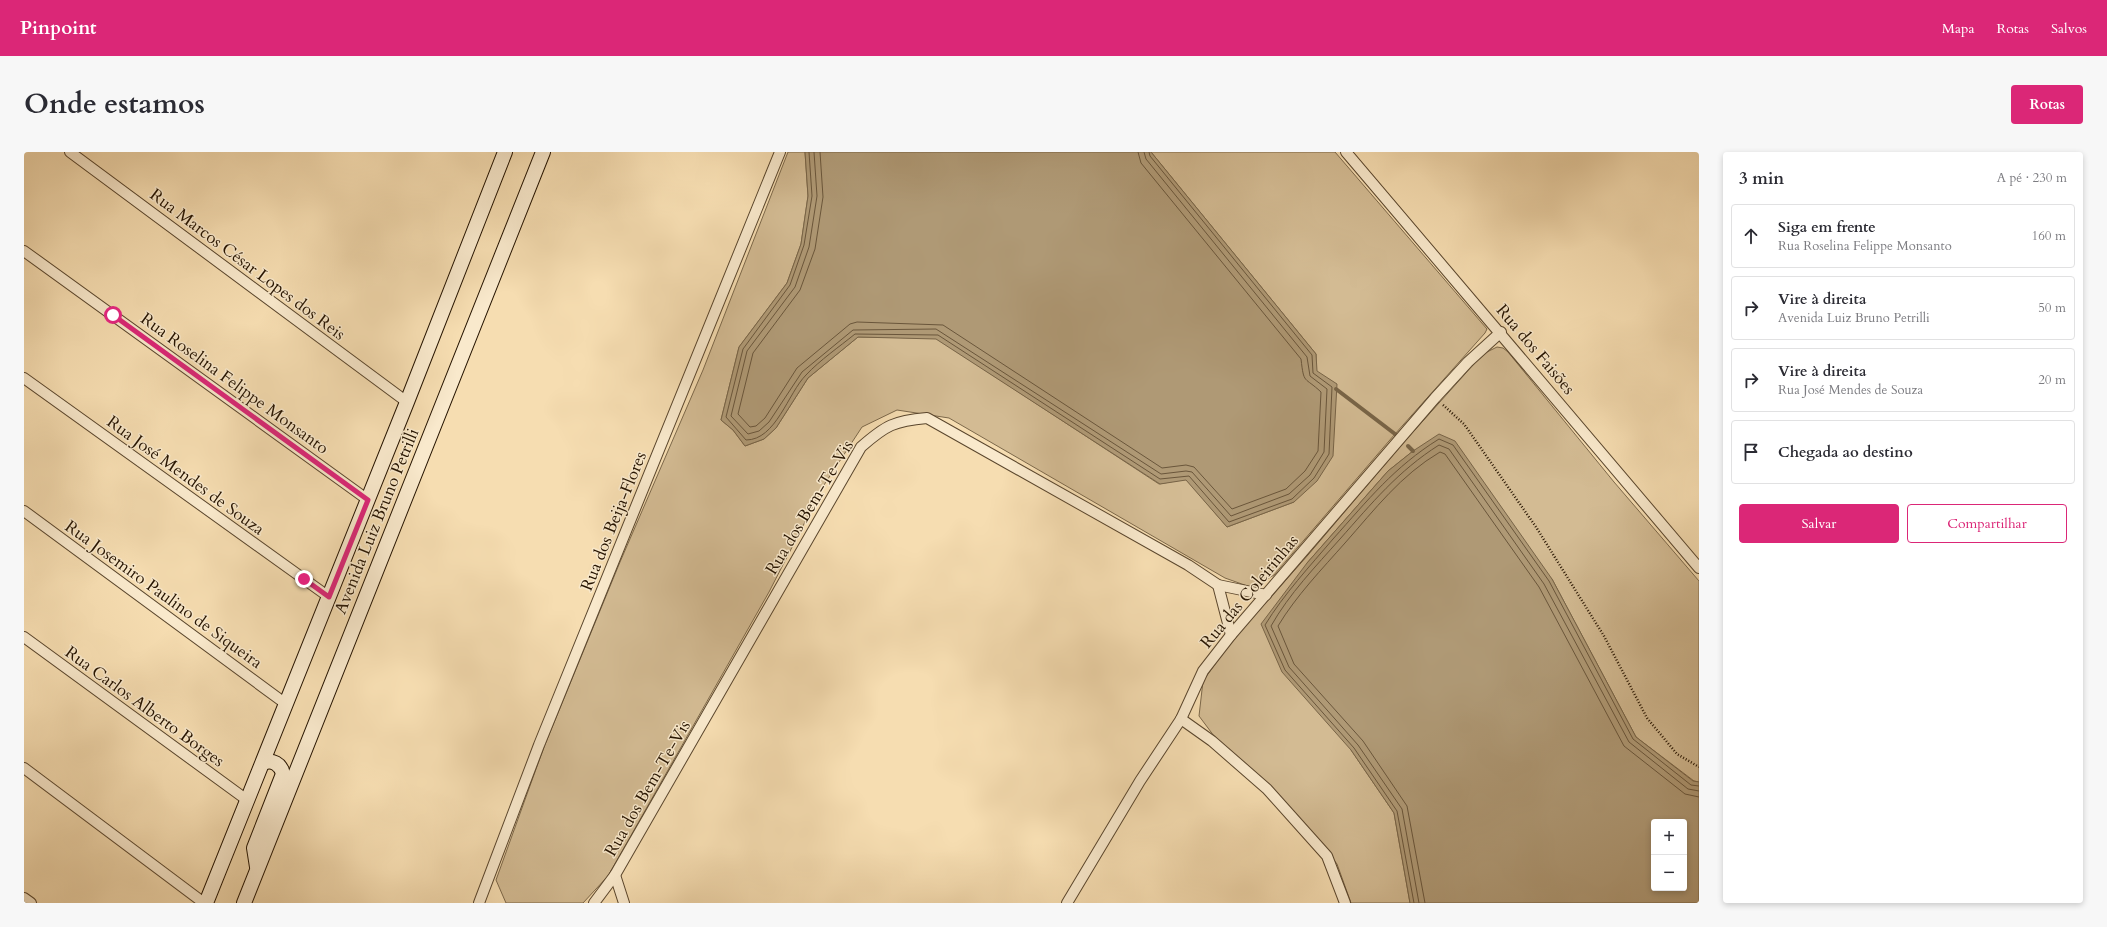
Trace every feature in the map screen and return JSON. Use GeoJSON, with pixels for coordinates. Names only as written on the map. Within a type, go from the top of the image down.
{"type":"FeatureCollection","features":[{"type":"Feature","properties":{"kind":"main road","name":"Avenida Luiz Bruno Petrilli"},"geometry":{"type":"LineString","coordinates":[[205,903],[368,500],[505,152]]}},
{"type":"Feature","properties":{"kind":"main road","name":"Avenida Luiz Bruno Petrilli"},"geometry":{"type":"LineString","coordinates":[[244,903],[543,152]]}},
{"type":"Feature","properties":{"kind":"main road"},"geometry":{"type":"LineString","coordinates":[[274,735],[275,749],[281,758],[286,761],[300,754],[306,747]]}},
{"type":"Feature","properties":{"kind":"main road"},"geometry":{"type":"LineString","coordinates":[[258,868],[254,848],[283,774],[277,764],[270,761],[262,763]]}},
{"type":"Feature","properties":{"kind":"street","name":"Rua Marcos César Lopes dos Reis"},"geometry":{"type":"LineString","coordinates":[[70,152],[407,402]]}},
{"type":"Feature","properties":{"kind":"street","name":"Rua dos Beija-Flores"},"geometry":{"type":"LineString","coordinates":[[478,903],[539,745],[780,152]]}},
{"type":"Feature","properties":{"kind":"street","name":"Rua dos Faisões"},"geometry":{"type":"LineString","coordinates":[[1346,152],[1501,332],[1699,568]]}},
{"type":"Feature","properties":{"kind":"street","name":"Rua Roselina Felippe Monsanto"},"geometry":{"type":"LineString","coordinates":[[24,251],[368,500]]}},
{"type":"Feature","properties":{"kind":"street","name":"Rua das Coleirinhas"},"geometry":{"type":"LineString","coordinates":[[1067,903],[1140,781],[1181,719],[1203,671],[1231,635],[1435,398],[1468,362],[1501,332]]}},
{"type":"Feature","properties":{"kind":"street","name":"Rua José Mendes de Souza"},"geometry":{"type":"LineString","coordinates":[[24,378],[329,597]]}},
{"type":"Feature","properties":{"kind":"street","name":"Rua dos Bem-Te-Vis"},"geometry":{"type":"LineString","coordinates":[[594,903],[615,875],[861,447],[881,429],[902,420],[927,418],[1188,565],[1218,585],[1266,595]]}},
{"type":"Feature","properties":{"kind":"street","name":"Rua Josemiro Paulino de Siqueira"},"geometry":{"type":"LineString","coordinates":[[24,510],[286,704]]}},
{"type":"Feature","properties":{"kind":"street"},"geometry":{"type":"LineString","coordinates":[[1218,585],[1231,635]]}},
{"type":"Feature","properties":{"kind":"street","name":"Rua Carlos Alberto Borges"},"geometry":{"type":"LineString","coordinates":[[24,637],[247,800]]}},
{"type":"Feature","properties":{"kind":"street"},"geometry":{"type":"LineString","coordinates":[[1181,719],[1212,741],[1267,790],[1327,856],[1345,903]]}},
{"type":"Feature","properties":{"kind":"street"},"geometry":{"type":"LineString","coordinates":[[24,768],[205,903]]}},
{"type":"Feature","properties":{"kind":"street","name":"Rua dos Bem-Te-Vis"},"geometry":{"type":"LineString","coordinates":[[615,875],[624,903]]}},
{"type":"Feature","properties":{"kind":"street"},"geometry":{"type":"LineString","coordinates":[[24,898],[31,903]]}},
{"type":"Feature","properties":{"kind":"path"},"geometry":{"type":"LineString","coordinates":[[1435,398],[1464,424],[1536,528],[1604,636],[1647,718],[1677,754],[1699,767]]}},
{"type":"Feature","properties":{"kind":"shaded area"},"geometry":{"type":"Polygon","coordinates":[[[788,152],[805,152],[808,196],[801,244],[787,283],[739,347],[721,420],[733,430],[745,446],[764,439],[776,428],[808,378],[858,337],[936,338],[1159,484],[1186,479],[1227,527],[1294,502],[1316,371],[1316,354],[1151,152],[1335,152],[1487,329],[1274,575],[1253,588],[1225,578],[949,418],[897,410],[862,427],[824,485],[769,592],[608,876],[583,903],[506,903],[496,880],[544,747],[620,562],[703,370],[788,152]]]}},
{"type":"Feature","properties":{"kind":"shaded area"},"geometry":{"type":"Polygon","coordinates":[[[1497,347],[1503,348],[1508,352],[1614,482],[1699,581],[1699,782],[1694,781],[1636,737],[1552,579],[1413,451],[1388,471],[1307,563],[1351,750],[1394,813],[1410,903],[1351,903],[1337,864],[1315,835],[1214,736],[1199,716],[1203,681],[1231,642],[1308,555],[1404,442],[1483,354],[1497,347]]]}},
{"type":"Feature","properties":{"kind":"water"},"geometry":{"type":"Polygon","coordinates":[[[805,152],[1151,152],[1316,354],[1317,371],[1337,384],[1333,456],[1317,481],[1294,502],[1227,527],[1186,480],[1160,484],[936,339],[858,337],[808,378],[776,428],[764,439],[745,446],[733,430],[721,420],[739,347],[787,283],[801,244],[808,196],[805,152]]]}},
{"type":"Feature","properties":{"kind":"water"},"geometry":{"type":"Polygon","coordinates":[[[1439,434],[1455,441],[1552,579],[1636,737],[1693,781],[1699,782],[1699,903],[1410,903],[1394,813],[1351,750],[1282,672],[1261,624],[1307,563],[1388,471],[1413,451],[1439,434]]]}},
{"type":"Feature","properties":{"kind":"waterway"},"geometry":{"type":"LineString","coordinates":[[1336,389],[1395,434]]}},
{"type":"Feature","properties":{"kind":"waterway"},"geometry":{"type":"LineString","coordinates":[[1408,446],[1413,451]]}},
{"type":"Feature","properties":{"kind":"route"},"geometry":{"type":"LineString","coordinates":[[113,315],[368,500],[329,597],[304,579]]}}]}
